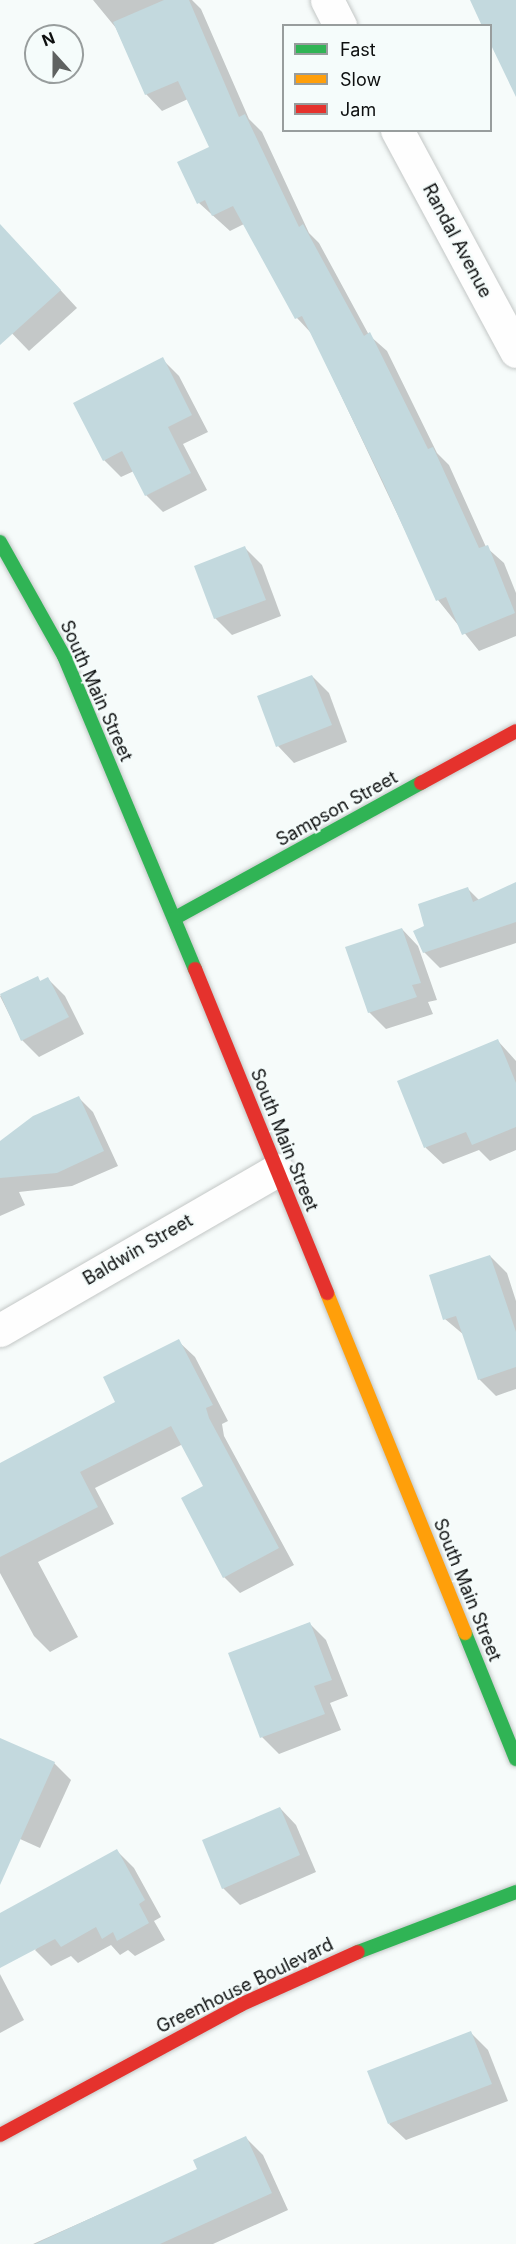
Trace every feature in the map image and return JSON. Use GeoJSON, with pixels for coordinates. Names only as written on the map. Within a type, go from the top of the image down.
{"type":"FeatureCollection","features":[{"type":"Feature","properties":{"kind":"street"},"geometry":{"type":"LineString","coordinates":[[327,0],[339,24]]}},
{"type":"Feature","properties":{"kind":"street","name":"Randal Avenue"},"geometry":{"type":"LineString","coordinates":[[398,132],[516,351]]}},
{"type":"Feature","properties":{"kind":"street","name":"South Main Street"},"geometry":{"type":"LineString","coordinates":[[0,542],[63,656],[175,918],[516,1759]]}},
{"type":"Feature","properties":{"kind":"street","name":"Sampson Street"},"geometry":{"type":"LineString","coordinates":[[175,918],[516,731]]}},
{"type":"Feature","properties":{"kind":"street","name":"Baldwin Street"},"geometry":{"type":"LineString","coordinates":[[0,1330],[277,1170]]}},
{"type":"Feature","properties":{"kind":"street","name":"Greenhouse Boulevard"},"geometry":{"type":"LineString","coordinates":[[0,2135],[251,2000],[335,1961],[516,1892]]}},
{"type":"Feature","properties":{"kind":"building"},"geometry":{"type":"Polygon","coordinates":[[[164,0],[189,0],[239,117],[245,114],[299,227],[303,224],[364,336],[370,332],[428,449],[433,447],[479,548],[488,545],[515,613],[462,635],[446,597],[436,601],[383,482],[302,316],[295,319],[233,206],[212,216],[205,200],[197,204],[177,162],[209,147],[178,81],[145,95],[113,22],[164,0]]]}},
{"type":"Feature","properties":{"kind":"building"},"geometry":{"type":"Polygon","coordinates":[[[470,0],[516,0],[516,97],[492,47],[492,24],[481,24],[470,0]]]}},
{"type":"Feature","properties":{"kind":"building"},"geometry":{"type":"Polygon","coordinates":[[[0,224],[61,290],[0,345],[0,224]]]}},
{"type":"Feature","properties":{"kind":"building"},"geometry":{"type":"Polygon","coordinates":[[[163,357],[192,415],[168,427],[191,473],[145,496],[122,451],[103,461],[73,403],[163,357]]]}},
{"type":"Feature","properties":{"kind":"building"},"geometry":{"type":"Polygon","coordinates":[[[245,546],[266,600],[214,619],[194,566],[245,546]]]}},
{"type":"Feature","properties":{"kind":"building"},"geometry":{"type":"Polygon","coordinates":[[[312,675],[332,725],[276,747],[257,696],[312,675]]]}},
{"type":"Feature","properties":{"kind":"building"},"geometry":{"type":"Polygon","coordinates":[[[516,882],[516,922],[423,953],[413,931],[424,926],[418,904],[468,887],[473,902],[516,882]]]}},
{"type":"Feature","properties":{"kind":"building"},"geometry":{"type":"Polygon","coordinates":[[[402,928],[421,983],[412,985],[417,997],[368,1013],[345,947],[402,928]]]}},
{"type":"Feature","properties":{"kind":"building"},"geometry":{"type":"Polygon","coordinates":[[[38,976],[40,981],[48,977],[69,1017],[21,1041],[0,994],[38,976]]]}},
{"type":"Feature","properties":{"kind":"building"},"geometry":{"type":"Polygon","coordinates":[[[498,1039],[516,1083],[516,1127],[472,1145],[466,1132],[424,1148],[397,1081],[498,1039]]]}},
{"type":"Feature","properties":{"kind":"building"},"geometry":{"type":"Polygon","coordinates":[[[79,1096],[104,1151],[57,1173],[0,1178],[0,1141],[33,1116],[79,1096]]]}},
{"type":"Feature","properties":{"kind":"building"},"geometry":{"type":"Polygon","coordinates":[[[490,1255],[516,1332],[516,1367],[478,1380],[456,1316],[443,1320],[429,1275],[490,1255]]]}},
{"type":"Feature","properties":{"kind":"building"},"geometry":{"type":"Polygon","coordinates":[[[179,1339],[213,1405],[206,1408],[209,1418],[279,1548],[223,1578],[181,1498],[203,1486],[171,1426],[80,1472],[98,1507],[0,1557],[0,1463],[115,1402],[103,1377],[179,1339]]]}},
{"type":"Feature","properties":{"kind":"building"},"geometry":{"type":"Polygon","coordinates":[[[310,1622],[332,1680],[314,1686],[325,1714],[260,1738],[228,1653],[310,1622]]]}},
{"type":"Feature","properties":{"kind":"building"},"geometry":{"type":"Polygon","coordinates":[[[0,1738],[55,1762],[0,1885],[0,1738]]]}},
{"type":"Feature","properties":{"kind":"building"},"geometry":{"type":"Polygon","coordinates":[[[280,1807],[300,1855],[222,1889],[202,1840],[280,1807]]]}},
{"type":"Feature","properties":{"kind":"building"},"geometry":{"type":"Polygon","coordinates":[[[117,1849],[145,1900],[139,1904],[149,1923],[117,1941],[113,1932],[102,1939],[96,1927],[61,1947],[55,1939],[0,1968],[0,1913],[117,1849]]]}},
{"type":"Feature","properties":{"kind":"building"},"geometry":{"type":"Polygon","coordinates":[[[471,2031],[492,2084],[388,2124],[367,2071],[471,2031]]]}},
{"type":"Feature","properties":{"kind":"building"},"geometry":{"type":"Polygon","coordinates":[[[246,2136],[272,2193],[160,2244],[35,2244],[197,2169],[193,2160],[246,2136]]]}},
{"type":"Feature","properties":{"kind":"traffic: fast"},"geometry":{"type":"LineString","coordinates":[[0,542],[64,656],[195,969]]}},
{"type":"Feature","properties":{"kind":"traffic: fast"},"geometry":{"type":"LineString","coordinates":[[175,918],[421,783]]}},
{"type":"Feature","properties":{"kind":"traffic: fast"},"geometry":{"type":"LineString","coordinates":[[465,1633],[516,1759]]}},
{"type":"Feature","properties":{"kind":"traffic: fast"},"geometry":{"type":"LineString","coordinates":[[358,1952],[516,1892]]}},
{"type":"Feature","properties":{"kind":"traffic: slow"},"geometry":{"type":"LineString","coordinates":[[327,1293],[465,1633]]}},
{"type":"Feature","properties":{"kind":"traffic: jam"},"geometry":{"type":"LineString","coordinates":[[421,783],[516,731]]}},
{"type":"Feature","properties":{"kind":"traffic: jam"},"geometry":{"type":"LineString","coordinates":[[195,969],[327,1293]]}},
{"type":"Feature","properties":{"kind":"traffic: jam"},"geometry":{"type":"LineString","coordinates":[[0,2135],[240,2005],[358,1952]]}}]}
